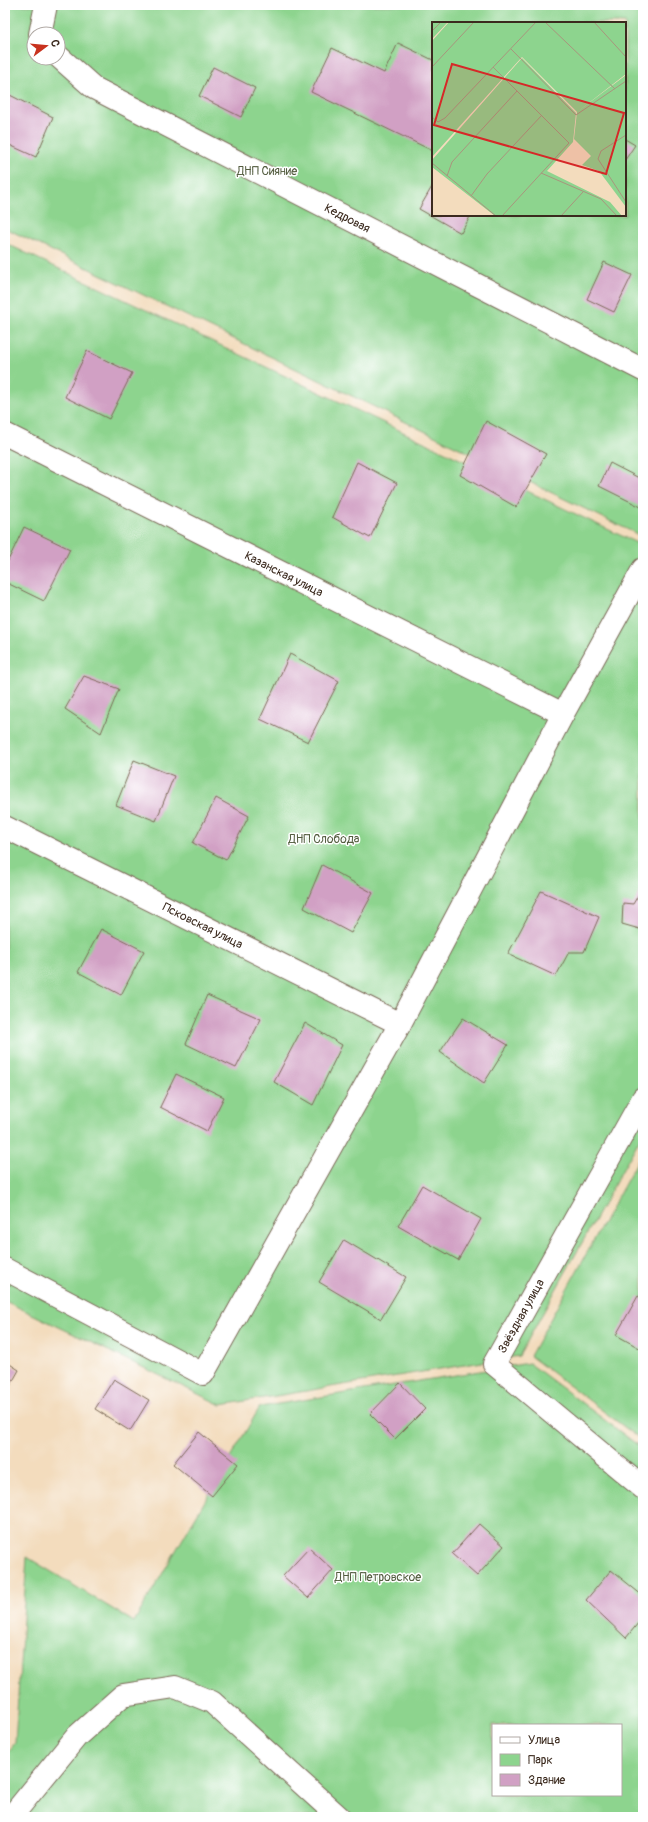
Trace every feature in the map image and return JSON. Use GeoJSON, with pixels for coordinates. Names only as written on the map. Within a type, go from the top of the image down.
{"type":"FeatureCollection","features":[{"type":"Feature","properties":{"kind":"street"},"geometry":{"type":"LineString","coordinates":[[42,26],[46,5]]}},
{"type":"Feature","properties":{"kind":"street","name":"Кедровая"},"geometry":{"type":"LineString","coordinates":[[66,63],[94,88],[643,370]]}},
{"type":"Feature","properties":{"kind":"street","name":"Казанская улица"},"geometry":{"type":"LineString","coordinates":[[5,434],[563,714]]}},
{"type":"Feature","properties":{"kind":"street"},"geometry":{"type":"LineString","coordinates":[[5,1269],[203,1374],[400,1024],[563,714],[643,569]]}},
{"type":"Feature","properties":{"kind":"street","name":"Псковская улица"},"geometry":{"type":"LineString","coordinates":[[5,827],[400,1024]]}},
{"type":"Feature","properties":{"kind":"street","name":"Звёздная улица"},"geometry":{"type":"LineString","coordinates":[[643,1098],[494,1364],[643,1488]]}},
{"type":"Feature","properties":{"kind":"street"},"geometry":{"type":"LineString","coordinates":[[11,1817],[77,1736],[123,1695],[175,1687],[212,1702],[339,1817]]}},
{"type":"Feature","properties":{"kind":"green space","name":"ДНП Сияние"},"geometry":{"type":"Polygon","coordinates":[[[5,5],[643,5],[643,537],[5,228],[5,5]]]}},
{"type":"Feature","properties":{"kind":"green space","name":"ДНП Слобода"},"geometry":{"type":"Polygon","coordinates":[[[5,243],[643,546],[643,1133],[519,1356],[221,1405],[5,1301],[5,243]]]}},
{"type":"Feature","properties":{"kind":"green space"},"geometry":{"type":"Polygon","coordinates":[[[643,1151],[643,1441],[530,1356],[643,1151]]]}},
{"type":"Feature","properties":{"kind":"green space","name":"ДНП Петровское"},"geometry":{"type":"Polygon","coordinates":[[[529,1363],[643,1449],[643,1817],[5,1817],[5,1756],[15,1743],[27,1557],[134,1622],[260,1407],[529,1363]]]}},
{"type":"Feature","properties":{"kind":"building"},"geometry":{"type":"Polygon","coordinates":[[[398,43],[432,60],[432,151],[311,92],[332,48],[384,73],[398,43]]]}},
{"type":"Feature","properties":{"kind":"building"},"geometry":{"type":"Polygon","coordinates":[[[213,67],[255,88],[241,117],[199,96],[213,67]]]}},
{"type":"Feature","properties":{"kind":"building"},"geometry":{"type":"Polygon","coordinates":[[[6,93],[53,117],[36,157],[5,143],[6,93]]]}},
{"type":"Feature","properties":{"kind":"building"},"geometry":{"type":"Polygon","coordinates":[[[626,140],[635,145],[626,158],[626,140]]]}},
{"type":"Feature","properties":{"kind":"building"},"geometry":{"type":"Polygon","coordinates":[[[432,187],[432,216],[470,216],[461,233],[419,209],[432,187]]]}},
{"type":"Feature","properties":{"kind":"building"},"geometry":{"type":"Polygon","coordinates":[[[604,262],[632,275],[614,312],[587,299],[604,262]]]}},
{"type":"Feature","properties":{"kind":"building"},"geometry":{"type":"Polygon","coordinates":[[[87,351],[132,373],[109,419],[65,397],[87,351]]]}},
{"type":"Feature","properties":{"kind":"building"},"geometry":{"type":"Polygon","coordinates":[[[486,421],[546,454],[516,507],[460,475],[486,421]]]}},
{"type":"Feature","properties":{"kind":"building"},"geometry":{"type":"Polygon","coordinates":[[[357,462],[397,483],[370,538],[332,517],[357,462]]]}},
{"type":"Feature","properties":{"kind":"building"},"geometry":{"type":"Polygon","coordinates":[[[610,463],[643,480],[643,504],[641,507],[599,486],[610,463]]]}},
{"type":"Feature","properties":{"kind":"building"},"geometry":{"type":"Polygon","coordinates":[[[24,527],[70,549],[44,601],[5,582],[5,567],[24,527]]]}},
{"type":"Feature","properties":{"kind":"building"},"geometry":{"type":"Polygon","coordinates":[[[290,654],[339,681],[308,742],[260,719],[290,654]]]}},
{"type":"Feature","properties":{"kind":"building"},"geometry":{"type":"Polygon","coordinates":[[[84,676],[119,689],[101,733],[65,709],[84,676]]]}},
{"type":"Feature","properties":{"kind":"building"},"geometry":{"type":"Polygon","coordinates":[[[134,760],[174,776],[156,821],[116,805],[134,760]]]}},
{"type":"Feature","properties":{"kind":"building"},"geometry":{"type":"Polygon","coordinates":[[[216,798],[249,816],[226,860],[193,843],[216,798]]]}},
{"type":"Feature","properties":{"kind":"building"},"geometry":{"type":"Polygon","coordinates":[[[322,865],[373,893],[351,933],[304,908],[322,865]]]}},
{"type":"Feature","properties":{"kind":"building"},"geometry":{"type":"Polygon","coordinates":[[[643,887],[643,930],[622,924],[623,903],[633,904],[643,887]]]}},
{"type":"Feature","properties":{"kind":"building"},"geometry":{"type":"Polygon","coordinates":[[[541,891],[599,917],[584,952],[569,952],[556,976],[508,954],[541,891]]]}},
{"type":"Feature","properties":{"kind":"building"},"geometry":{"type":"Polygon","coordinates":[[[101,929],[144,951],[121,995],[78,972],[101,929]]]}},
{"type":"Feature","properties":{"kind":"building"},"geometry":{"type":"Polygon","coordinates":[[[207,995],[261,1019],[236,1068],[186,1044],[207,995]]]}},
{"type":"Feature","properties":{"kind":"building"},"geometry":{"type":"Polygon","coordinates":[[[463,1018],[508,1045],[484,1083],[440,1052],[463,1018]]]}},
{"type":"Feature","properties":{"kind":"building"},"geometry":{"type":"Polygon","coordinates":[[[305,1023],[342,1045],[313,1105],[274,1082],[305,1023]]]}},
{"type":"Feature","properties":{"kind":"building"},"geometry":{"type":"Polygon","coordinates":[[[176,1074],[224,1097],[207,1131],[160,1107],[176,1074]]]}},
{"type":"Feature","properties":{"kind":"building"},"geometry":{"type":"Polygon","coordinates":[[[422,1185],[481,1219],[458,1260],[398,1226],[422,1185]]]}},
{"type":"Feature","properties":{"kind":"building"},"geometry":{"type":"Polygon","coordinates":[[[344,1240],[406,1277],[381,1319],[319,1282],[344,1240]]]}},
{"type":"Feature","properties":{"kind":"building"},"geometry":{"type":"Polygon","coordinates":[[[638,1296],[643,1299],[643,1350],[616,1335],[638,1296]]]}},
{"type":"Feature","properties":{"kind":"building"},"geometry":{"type":"Polygon","coordinates":[[[5,1361],[19,1370],[5,1395],[5,1361]]]}},
{"type":"Feature","properties":{"kind":"building"},"geometry":{"type":"Polygon","coordinates":[[[114,1379],[149,1400],[130,1431],[95,1409],[114,1379]]]}},
{"type":"Feature","properties":{"kind":"building"},"geometry":{"type":"Polygon","coordinates":[[[400,1383],[425,1409],[395,1439],[370,1414],[400,1383]]]}},
{"type":"Feature","properties":{"kind":"building"},"geometry":{"type":"Polygon","coordinates":[[[199,1432],[238,1464],[212,1496],[173,1464],[199,1432]]]}},
{"type":"Feature","properties":{"kind":"building"},"geometry":{"type":"Polygon","coordinates":[[[479,1524],[504,1546],[477,1576],[452,1554],[479,1524]]]}},
{"type":"Feature","properties":{"kind":"building"},"geometry":{"type":"Polygon","coordinates":[[[309,1548],[333,1570],[308,1598],[283,1576],[309,1548]]]}},
{"type":"Feature","properties":{"kind":"building"},"geometry":{"type":"Polygon","coordinates":[[[611,1570],[643,1596],[643,1617],[626,1638],[586,1600],[611,1570]]]}}]}
